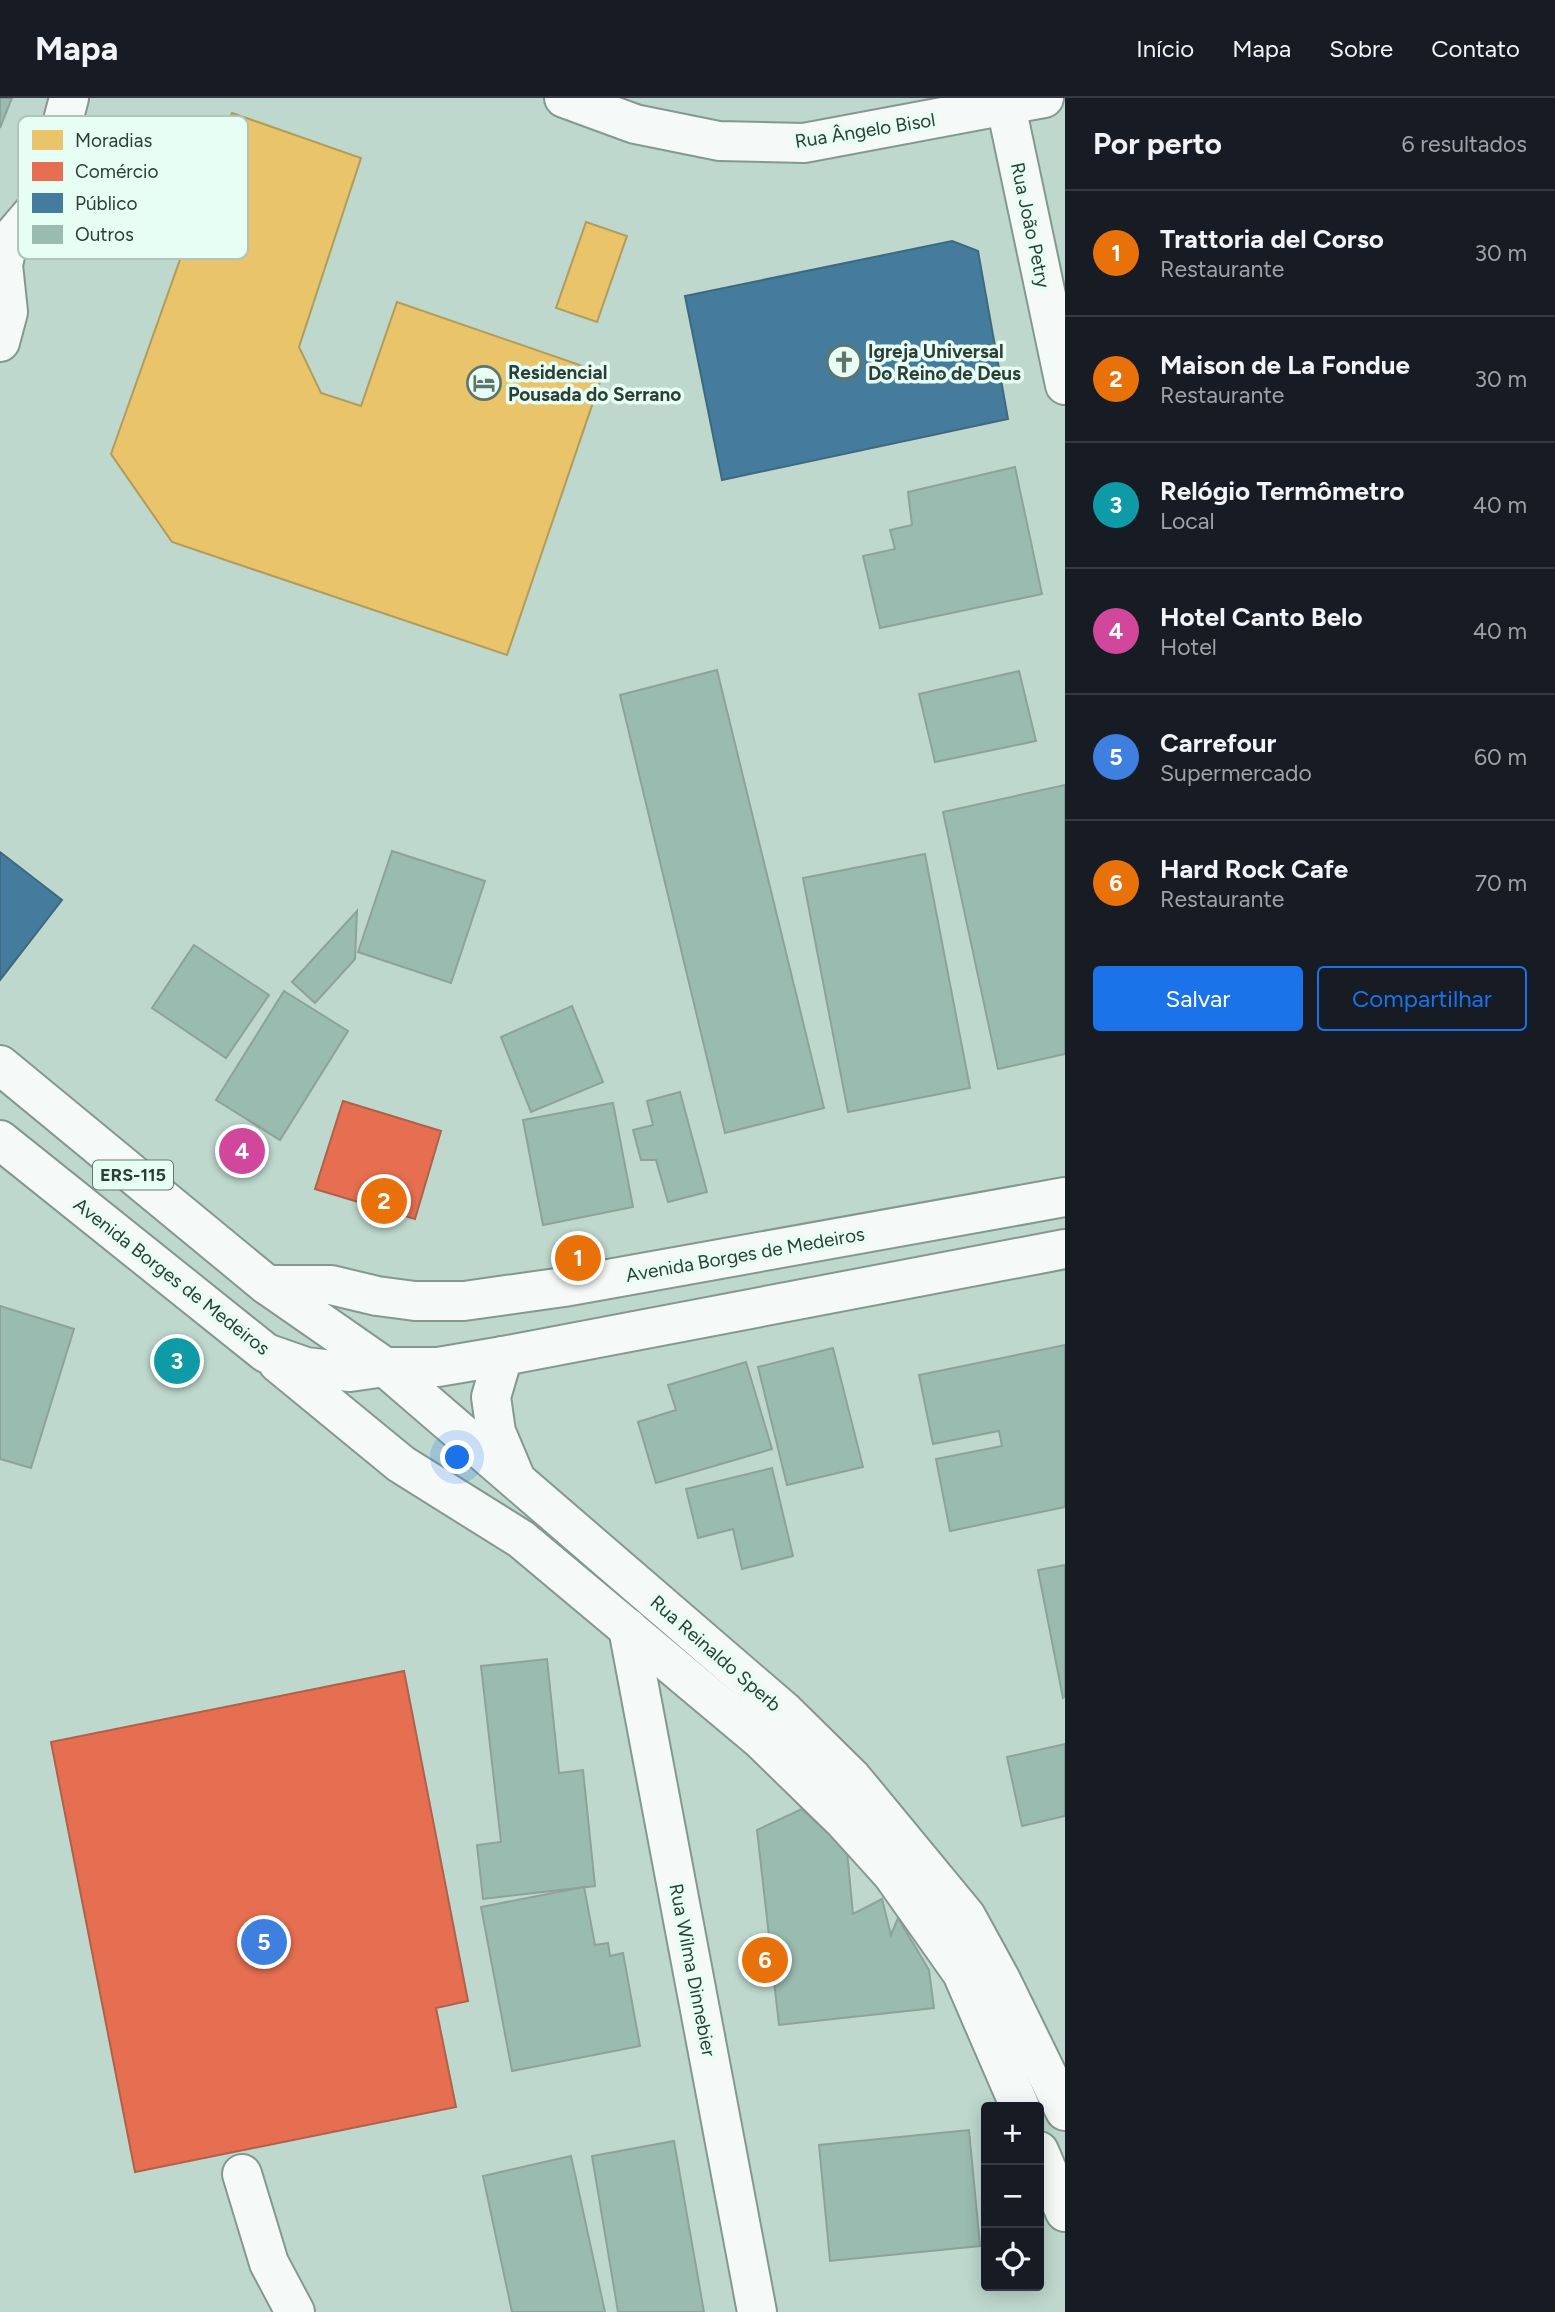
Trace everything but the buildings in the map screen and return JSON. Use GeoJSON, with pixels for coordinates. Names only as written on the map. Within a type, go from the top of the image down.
{"type":"FeatureCollection","features":[{"type":"Feature","properties":{"kind":"main road"},"geometry":{"type":"LineString","coordinates":[[64,116],[69,98]]}},
{"type":"Feature","properties":{"kind":"main road","name":"Rua Ângelo Bisol"},"geometry":{"type":"LineString","coordinates":[[564,98],[635,124],[719,141],[804,143],[1044,98]]}},
{"type":"Feature","properties":{"kind":"main road","name":"Rua João Petry"},"geometry":{"type":"LineString","coordinates":[[1006,106],[1065,385]]}},
{"type":"Feature","properties":{"kind":"main road"},"geometry":{"type":"LineString","coordinates":[[0,342],[8,312],[3,265],[8,242],[18,230]]}},
{"type":"Feature","properties":{"kind":"main road","name":"ERS-115"},"geometry":{"type":"LineString","coordinates":[[0,1065],[267,1285]]}},
{"type":"Feature","properties":{"kind":"main road","name":"Avenida Borges de Medeiros"},"geometry":{"type":"LineString","coordinates":[[0,1140],[266,1353],[306,1367],[349,1372],[385,1367],[438,1367],[503,1356],[1065,1249]]}},
{"type":"Feature","properties":{"kind":"main road","name":"Avenida Borges de Medeiros"},"geometry":{"type":"LineString","coordinates":[[267,1285],[331,1285],[377,1296],[415,1301],[464,1301],[564,1287],[1065,1197]]}},
{"type":"Feature","properties":{"kind":"main road","name":"Rua Reinaldo Sperb"},"geometry":{"type":"LineString","coordinates":[[267,1285],[385,1367],[785,1712],[852,1777],[965,1916],[1001,1980],[1065,2111]]}},
{"type":"Feature","properties":{"kind":"main road","name":"Rua Reinaldo Sperb"},"geometry":{"type":"LineString","coordinates":[[266,1353],[401,1464],[521,1539],[761,1740],[844,1821],[892,1874],[962,1973],[1018,2102]]}},
{"type":"Feature","properties":{"kind":"main road"},"geometry":{"type":"LineString","coordinates":[[503,1356],[491,1397],[496,1432],[517,1482]]}},
{"type":"Feature","properties":{"kind":"main road","name":"Rua Wilma Dinnebier"},"geometry":{"type":"LineString","coordinates":[[628,1628],[757,2312]]}},
{"type":"Feature","properties":{"kind":"main road"},"geometry":{"type":"LineString","coordinates":[[1044,2163],[1065,2212]]}},
{"type":"Feature","properties":{"kind":"main road"},"geometry":{"type":"LineString","coordinates":[[242,2174],[269,2263],[295,2312]]}},
{"type":"Feature","properties":{"kind":"place","name":"Igreja Universal Do Reino de Deus"},"geometry":{"type":"Point","coordinates":[844,362]}},
{"type":"Feature","properties":{"kind":"place","name":"Residencial Pousada do Serrano"},"geometry":{"type":"Point","coordinates":[484,383]}},
{"type":"Feature","properties":{"kind":"place","name":"Hotel Canto Belo"},"geometry":{"type":"Point","coordinates":[242,1151]}},
{"type":"Feature","properties":{"kind":"place","name":"Maison de La Fondue"},"geometry":{"type":"Point","coordinates":[384,1201]}},
{"type":"Feature","properties":{"kind":"place","name":"Trattoria del Corso"},"geometry":{"type":"Point","coordinates":[578,1258]}},
{"type":"Feature","properties":{"kind":"place","name":"Relógio Termômetro"},"geometry":{"type":"Point","coordinates":[177,1361]}},
{"type":"Feature","properties":{"kind":"place","name":"Carrefour"},"geometry":{"type":"Point","coordinates":[264,1942]}},
{"type":"Feature","properties":{"kind":"place","name":"Hard Rock Cafe"},"geometry":{"type":"Point","coordinates":[765,1960]}}]}
